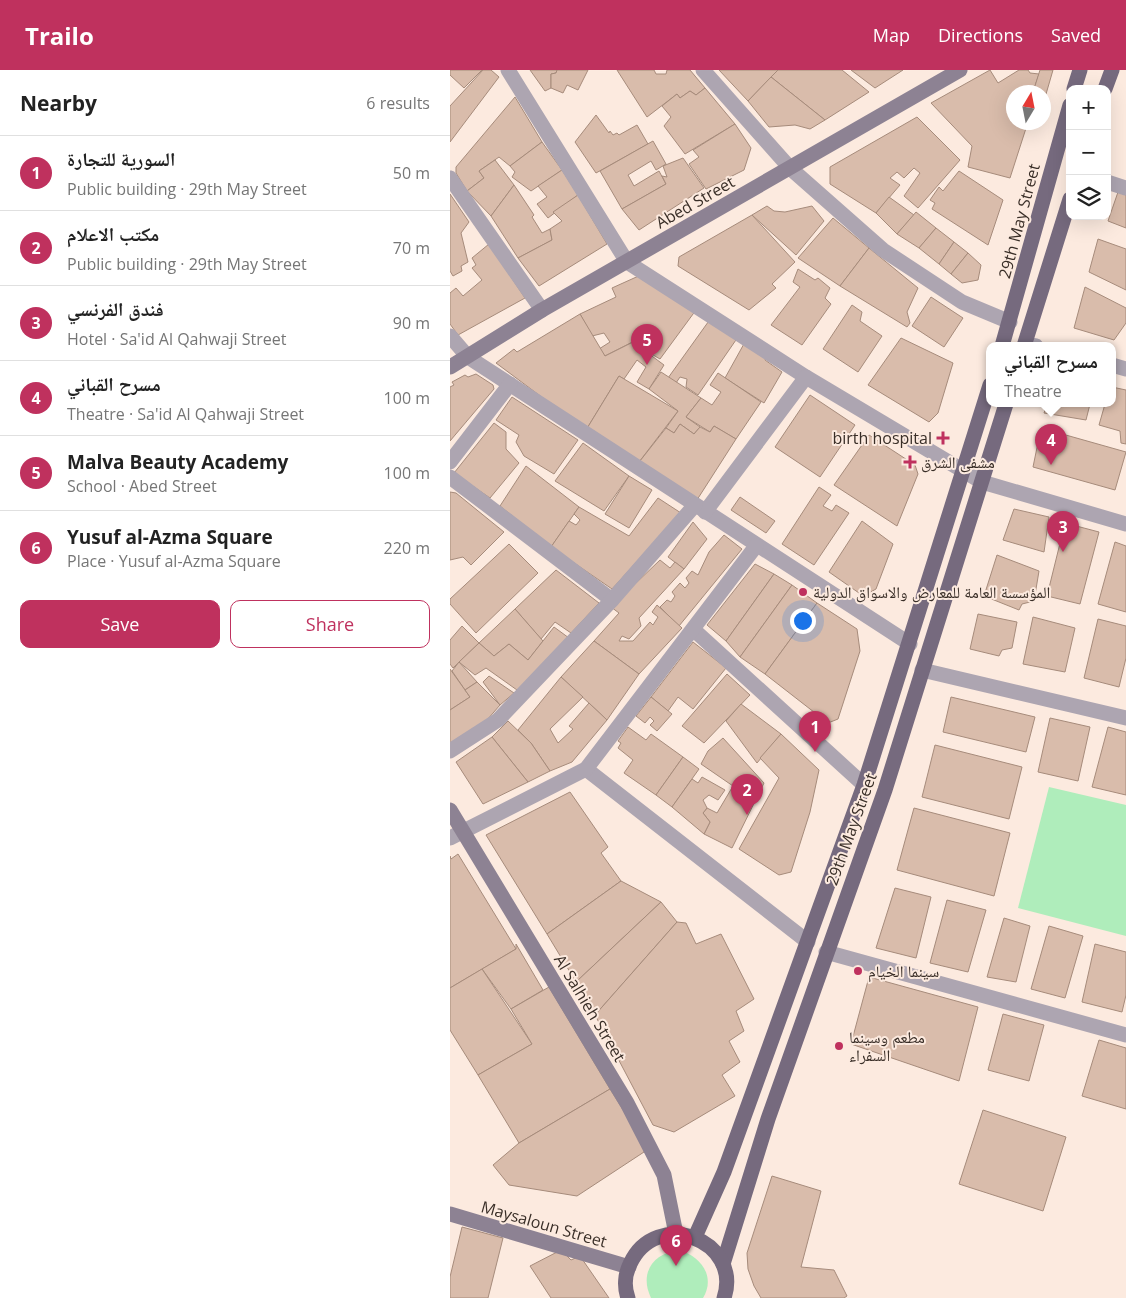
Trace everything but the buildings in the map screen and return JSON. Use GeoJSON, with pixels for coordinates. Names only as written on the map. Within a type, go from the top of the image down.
{"type":"FeatureCollection","features":[{"type":"Feature","properties":{"kind":"main road"},"geometry":{"type":"LineString","coordinates":[[1075,85],[1080,70]]}},
{"type":"Feature","properties":{"kind":"main road"},"geometry":{"type":"LineString","coordinates":[[1106,85],[1112,70]]}},
{"type":"Feature","properties":{"kind":"main road","name":"29th May Street"},"geometry":{"type":"LineString","coordinates":[[1003,342],[1038,212],[1066,118]]}},
{"type":"Feature","properties":{"kind":"main road"},"geometry":{"type":"LineString","coordinates":[[1029,342],[1066,213]]}},
{"type":"Feature","properties":{"kind":"main road","name":"29th May Street"},"geometry":{"type":"LineString","coordinates":[[695,1237],[724,1172],[864,785],[910,644],[986,397]]}},
{"type":"Feature","properties":{"kind":"main road","name":"29th May Street"},"geometry":{"type":"LineString","coordinates":[[722,1264],[768,1119],[885,790],[1005,407]]}},
{"type":"Feature","properties":{"kind":"main road"},"geometry":{"type":"LineString","coordinates":[[628,1298],[626,1280],[629,1267],[636,1253],[656,1238],[676,1234],[695,1237],[711,1248],[722,1264],[726,1284],[724,1298]]}},
{"type":"Feature","properties":{"kind":"street"},"geometry":{"type":"LineString","coordinates":[[508,70],[627,262],[806,377],[982,482],[1126,524]]}},
{"type":"Feature","properties":{"kind":"street"},"geometry":{"type":"LineString","coordinates":[[703,70],[790,168],[883,250],[962,302],[1010,322]]}},
{"type":"Feature","properties":{"kind":"street","name":"Abed Street"},"geometry":{"type":"LineString","coordinates":[[450,367],[542,310],[960,70]]}},
{"type":"Feature","properties":{"kind":"street"},"geometry":{"type":"LineString","coordinates":[[450,178],[542,310]]}},
{"type":"Feature","properties":{"kind":"street"},"geometry":{"type":"LineString","coordinates":[[1111,183],[1126,188]]}},
{"type":"Feature","properties":{"kind":"street"},"geometry":{"type":"LineString","coordinates":[[450,336],[468,357],[756,546],[910,644]]}},
{"type":"Feature","properties":{"kind":"street"},"geometry":{"type":"LineString","coordinates":[[450,751],[498,720],[700,509],[806,377]]}},
{"type":"Feature","properties":{"kind":"street"},"geometry":{"type":"LineString","coordinates":[[450,462],[510,384]]}},
{"type":"Feature","properties":{"kind":"street"},"geometry":{"type":"LineString","coordinates":[[450,477],[612,600]]}},
{"type":"Feature","properties":{"kind":"street"},"geometry":{"type":"LineString","coordinates":[[456,835],[586,769],[694,630],[756,546]]}},
{"type":"Feature","properties":{"kind":"street"},"geometry":{"type":"LineString","coordinates":[[694,630],[864,785]]}},
{"type":"Feature","properties":{"kind":"street"},"geometry":{"type":"LineString","coordinates":[[922,670],[1126,718]]}},
{"type":"Feature","properties":{"kind":"street"},"geometry":{"type":"LineString","coordinates":[[586,769],[808,942]]}},
{"type":"Feature","properties":{"kind":"street","name":"Al Salhieh Street"},"geometry":{"type":"LineString","coordinates":[[450,810],[456,835],[627,1103],[664,1175],[676,1234]]}},
{"type":"Feature","properties":{"kind":"street"},"geometry":{"type":"LineString","coordinates":[[826,952],[1126,1034]]}},
{"type":"Feature","properties":{"kind":"street","name":"Maysaloun Street"},"geometry":{"type":"LineString","coordinates":[[450,1214],[629,1267]]}},
{"type":"Feature","properties":{"kind":"green space"},"geometry":{"type":"Polygon","coordinates":[[[1049,787],[1126,805],[1126,936],[1018,908],[1049,787]]]}},
{"type":"Feature","properties":{"kind":"green space"},"geometry":{"type":"Polygon","coordinates":[[[679,1250],[694,1257],[704,1268],[708,1282],[703,1298],[651,1298],[647,1280],[651,1266],[662,1255],[679,1250]]]}},
{"type":"Feature","properties":{"kind":"place","name":"Malva Beauty Academy"},"geometry":{"type":"Point","coordinates":[647,365]}},
{"type":"Feature","properties":{"kind":"place","name":"birth hospital"},"geometry":{"type":"Point","coordinates":[943,438]}},
{"type":"Feature","properties":{"kind":"place","name":"مشفى الشرق"},"geometry":{"type":"Point","coordinates":[910,462]}},
{"type":"Feature","properties":{"kind":"place","name":"مسرح القباني"},"geometry":{"type":"Point","coordinates":[1051,465]}},
{"type":"Feature","properties":{"kind":"place","name":"فندق الفرنسي"},"geometry":{"type":"Point","coordinates":[1063,552]}},
{"type":"Feature","properties":{"kind":"place","name":"المؤسسة العامة للمعارض والاسواق الدولية"},"geometry":{"type":"Point","coordinates":[803,592]}},
{"type":"Feature","properties":{"kind":"place","name":"السورية للتجارة"},"geometry":{"type":"Point","coordinates":[815,752]}},
{"type":"Feature","properties":{"kind":"place","name":"مكتب الاعلام"},"geometry":{"type":"Point","coordinates":[747,815]}},
{"type":"Feature","properties":{"kind":"place","name":"سينما الخيام"},"geometry":{"type":"Point","coordinates":[858,971]}},
{"type":"Feature","properties":{"kind":"place","name":"مطعم وسينما السفراء"},"geometry":{"type":"Point","coordinates":[839,1046]}},
{"type":"Feature","properties":{"kind":"place","name":"Yusuf al-Azma Square"},"geometry":{"type":"Point","coordinates":[676,1266]}}]}
